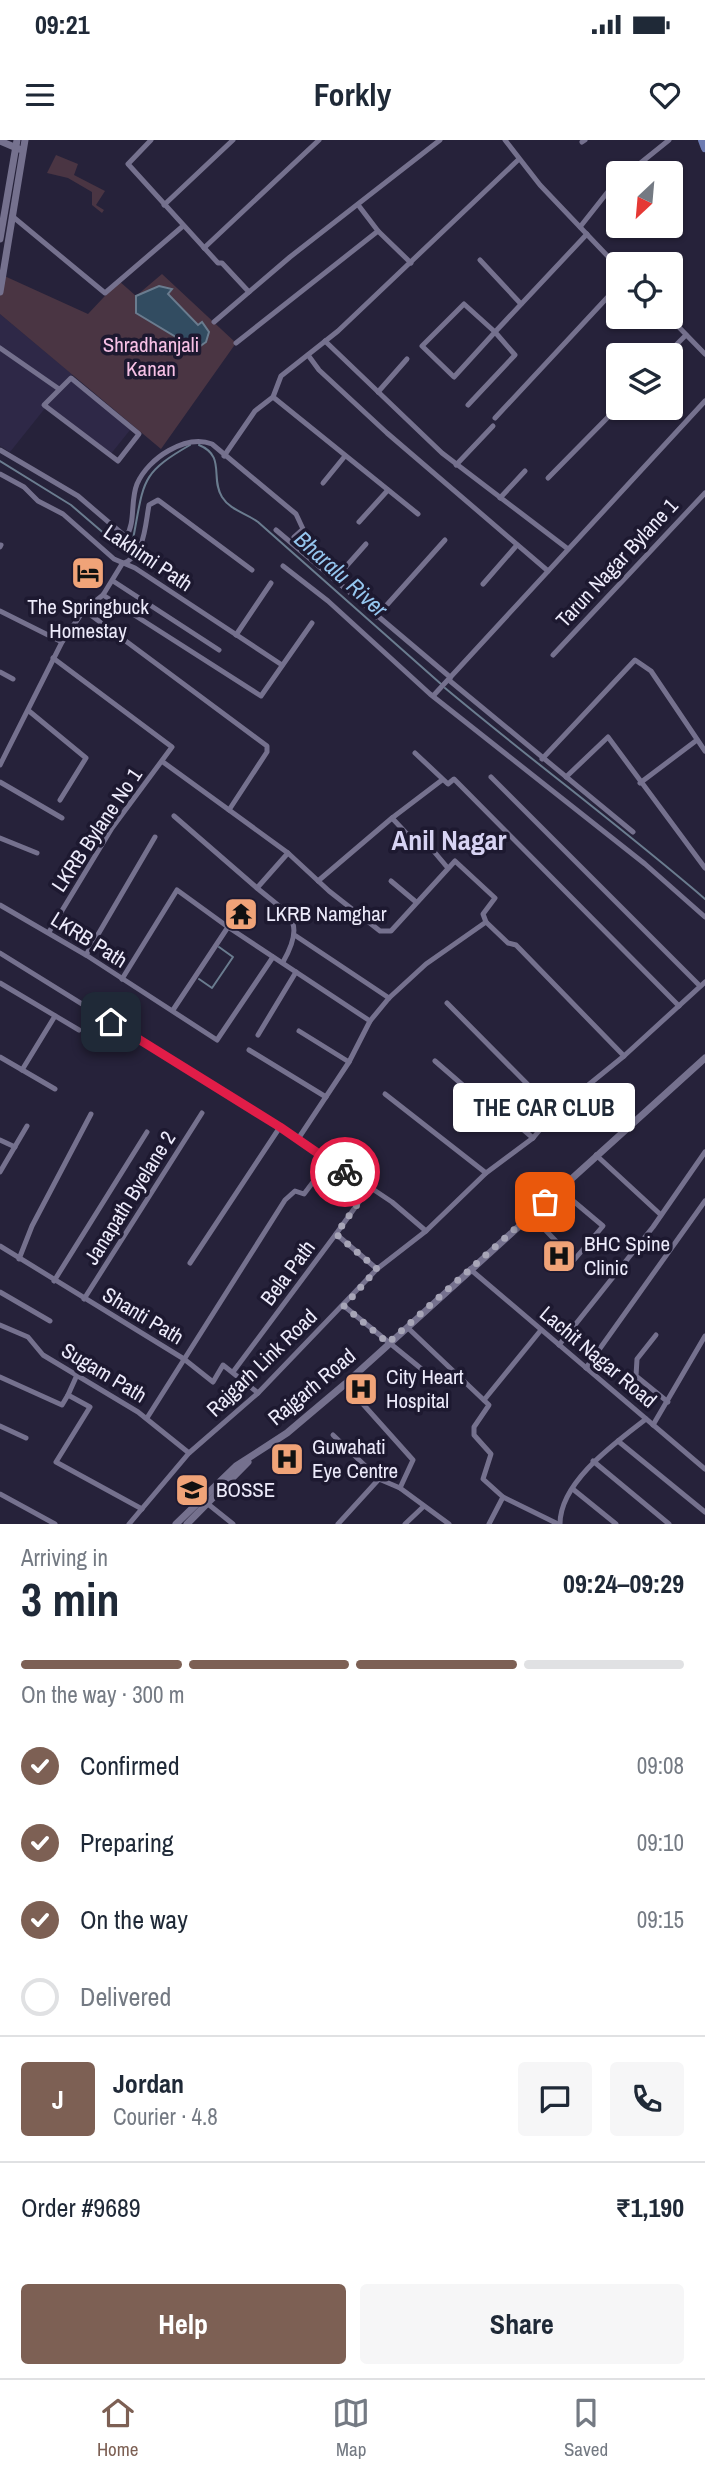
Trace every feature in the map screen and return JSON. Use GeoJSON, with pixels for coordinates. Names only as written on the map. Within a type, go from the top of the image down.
{"type":"FeatureCollection","features":[{"type":"Feature","properties":{"kind":"main road"},"geometry":{"type":"LineString","coordinates":[[0,292],[24,140]]}},
{"type":"Feature","properties":{"kind":"main road"},"geometry":{"type":"LineString","coordinates":[[0,270],[24,140]]}},
{"type":"Feature","properties":{"kind":"main road"},"geometry":{"type":"LineString","coordinates":[[702,140],[705,148]]}},
{"type":"Feature","properties":{"kind":"main road"},"geometry":{"type":"LineString","coordinates":[[0,141],[14,142],[23,150]]}},
{"type":"Feature","properties":{"kind":"main road"},"geometry":{"type":"LineString","coordinates":[[0,213],[14,142]]}},
{"type":"Feature","properties":{"kind":"main road"},"geometry":{"type":"LineString","coordinates":[[0,239],[14,142]]}},
{"type":"Feature","properties":{"kind":"main road","name":"Rajgarh Road"},"geometry":{"type":"LineString","coordinates":[[187,1524],[250,1459],[345,1384],[705,1058]]}},
{"type":"Feature","properties":{"kind":"main road","name":"Rajgarh Road"},"geometry":{"type":"LineString","coordinates":[[176,1524],[236,1466],[250,1459]]}},
{"type":"Feature","properties":{"kind":"street"},"geometry":{"type":"LineString","coordinates":[[151,140],[128,164],[183,226],[249,292]]}},
{"type":"Feature","properties":{"kind":"street"},"geometry":{"type":"LineString","coordinates":[[164,205],[233,140]]}},
{"type":"Feature","properties":{"kind":"street"},"geometry":{"type":"LineString","coordinates":[[204,248],[319,140]]}},
{"type":"Feature","properties":{"kind":"street"},"geometry":{"type":"LineString","coordinates":[[214,322],[440,140]]}},
{"type":"Feature","properties":{"kind":"street"},"geometry":{"type":"LineString","coordinates":[[505,140],[518,160],[606,254]]}},
{"type":"Feature","properties":{"kind":"street"},"geometry":{"type":"LineString","coordinates":[[643,161],[669,140]]}},
{"type":"Feature","properties":{"kind":"street"},"geometry":{"type":"LineString","coordinates":[[224,456],[255,411],[273,397],[281,376],[325,341],[411,263],[518,160]]}},
{"type":"Feature","properties":{"kind":"street"},"geometry":{"type":"LineString","coordinates":[[580,227],[606,194]]}},
{"type":"Feature","properties":{"kind":"street"},"geometry":{"type":"LineString","coordinates":[[359,206],[378,230],[411,263]]}},
{"type":"Feature","properties":{"kind":"street"},"geometry":{"type":"LineString","coordinates":[[12,216],[105,293],[183,226]]}},
{"type":"Feature","properties":{"kind":"street"},"geometry":{"type":"LineString","coordinates":[[236,343],[378,230]]}},
{"type":"Feature","properties":{"kind":"street"},"geometry":{"type":"LineString","coordinates":[[468,405],[515,355],[495,332],[464,304],[422,346],[454,377],[495,332],[521,304],[587,234]]}},
{"type":"Feature","properties":{"kind":"street"},"geometry":{"type":"LineString","coordinates":[[480,260],[521,304]]}},
{"type":"Feature","properties":{"kind":"street"},"geometry":{"type":"LineString","coordinates":[[495,418],[606,299]]}},
{"type":"Feature","properties":{"kind":"street"},"geometry":{"type":"LineString","coordinates":[[680,329],[705,354]]}},
{"type":"Feature","properties":{"kind":"street"},"geometry":{"type":"LineString","coordinates":[[678,343],[686,335]]}},
{"type":"Feature","properties":{"kind":"street"},"geometry":{"type":"LineString","coordinates":[[325,341],[457,465],[568,549]]}},
{"type":"Feature","properties":{"kind":"street"},"geometry":{"type":"LineString","coordinates":[[0,348],[59,389]]}},
{"type":"Feature","properties":{"kind":"street"},"geometry":{"type":"LineString","coordinates":[[308,355],[319,370],[387,433],[548,571]]}},
{"type":"Feature","properties":{"kind":"street"},"geometry":{"type":"LineString","coordinates":[[378,392],[407,359]]}},
{"type":"Feature","properties":{"kind":"street"},"geometry":{"type":"LineString","coordinates":[[71,378],[139,434],[118,461],[44,405],[59,389],[71,378]]}},
{"type":"Feature","properties":{"kind":"street"},"geometry":{"type":"LineString","coordinates":[[273,397],[418,514]]}},
{"type":"Feature","properties":{"kind":"street"},"geometry":{"type":"LineString","coordinates":[[433,696],[705,401]]}},
{"type":"Feature","properties":{"kind":"street"},"geometry":{"type":"LineString","coordinates":[[548,478],[606,419]]}},
{"type":"Feature","properties":{"kind":"street"},"geometry":{"type":"LineString","coordinates":[[457,465],[493,426]]}},
{"type":"Feature","properties":{"kind":"street"},"geometry":{"type":"LineString","coordinates":[[0,450],[78,496],[126,537],[136,485],[158,460],[176,447],[199,439],[212,444],[296,514],[303,529],[294,537]]}},
{"type":"Feature","properties":{"kind":"street"},"geometry":{"type":"LineString","coordinates":[[323,483],[345,456]]}},
{"type":"Feature","properties":{"kind":"street"},"geometry":{"type":"LineString","coordinates":[[500,498],[524,471]]}},
{"type":"Feature","properties":{"kind":"street","name":"Lakhimi Path"},"geometry":{"type":"LineString","coordinates":[[0,474],[24,487],[38,501],[63,514],[122,564],[135,568],[282,665]]}},
{"type":"Feature","properties":{"kind":"street"},"geometry":{"type":"LineString","coordinates":[[359,522],[387,490]]}},
{"type":"Feature","properties":{"kind":"street","name":"Tarun Nagar Bylane 1"},"geometry":{"type":"LineString","coordinates":[[553,655],[705,493]]}},
{"type":"Feature","properties":{"kind":"street"},"geometry":{"type":"LineString","coordinates":[[0,765],[62,642],[84,610],[103,595],[122,564],[139,550],[149,505],[158,499],[252,570]]}},
{"type":"Feature","properties":{"kind":"street"},"geometry":{"type":"LineString","coordinates":[[276,530],[450,677],[450,681],[542,759],[633,832]]}},
{"type":"Feature","properties":{"kind":"street"},"geometry":{"type":"LineString","coordinates":[[376,617],[445,540]]}},
{"type":"Feature","properties":{"kind":"street"},"geometry":{"type":"LineString","coordinates":[[334,580],[366,544]]}},
{"type":"Feature","properties":{"kind":"street"},"geometry":{"type":"LineString","coordinates":[[483,584],[517,545]]}},
{"type":"Feature","properties":{"kind":"street"},"geometry":{"type":"LineString","coordinates":[[283,566],[328,601],[433,696],[646,864],[705,917]]}},
{"type":"Feature","properties":{"kind":"street"},"geometry":{"type":"LineString","coordinates":[[113,581],[219,650]]}},
{"type":"Feature","properties":{"kind":"street"},"geometry":{"type":"LineString","coordinates":[[236,635],[271,583]]}},
{"type":"Feature","properties":{"kind":"street"},"geometry":{"type":"LineString","coordinates":[[103,595],[261,696],[312,623]]}},
{"type":"Feature","properties":{"kind":"street"},"geometry":{"type":"LineString","coordinates":[[84,610],[267,746],[267,752],[229,810]]}},
{"type":"Feature","properties":{"kind":"street"},"geometry":{"type":"LineString","coordinates":[[0,611],[62,642]]}},
{"type":"Feature","properties":{"kind":"street","name":"LKRB Bylane No 1"},"geometry":{"type":"LineString","coordinates":[[49,932],[112,828],[172,747],[53,658]]}},
{"type":"Feature","properties":{"kind":"street"},"geometry":{"type":"LineString","coordinates":[[542,759],[629,663],[635,660],[651,671],[705,751]]}},
{"type":"Feature","properties":{"kind":"street"},"geometry":{"type":"LineString","coordinates":[[0,672],[13,679]]}},
{"type":"Feature","properties":{"kind":"street"},"geometry":{"type":"LineString","coordinates":[[29,711],[86,758],[60,800]]}},
{"type":"Feature","properties":{"kind":"street"},"geometry":{"type":"LineString","coordinates":[[566,778],[608,737],[705,867]]}},
{"type":"Feature","properties":{"kind":"street"},"geometry":{"type":"LineString","coordinates":[[640,783],[697,740]]}},
{"type":"Feature","properties":{"kind":"street"},"geometry":{"type":"LineString","coordinates":[[415,753],[442,780],[448,784],[454,779],[679,1006]]}},
{"type":"Feature","properties":{"kind":"street"},"geometry":{"type":"LineString","coordinates":[[163,762],[288,853],[318,881],[386,933],[447,867],[459,862],[492,892],[495,902],[483,914],[485,922],[508,943],[516,945],[624,1056]]}},
{"type":"Feature","properties":{"kind":"street"},"geometry":{"type":"LineString","coordinates":[[491,777],[703,984]]}},
{"type":"Feature","properties":{"kind":"street"},"geometry":{"type":"LineString","coordinates":[[318,881],[392,818],[442,780]]}},
{"type":"Feature","properties":{"kind":"street"},"geometry":{"type":"LineString","coordinates":[[0,782],[62,818]]}},
{"type":"Feature","properties":{"kind":"street"},"geometry":{"type":"LineString","coordinates":[[174,816],[289,915],[296,936],[389,998]]}},
{"type":"Feature","properties":{"kind":"street"},"geometry":{"type":"LineString","coordinates":[[392,818],[407,834],[420,835],[447,867]]}},
{"type":"Feature","properties":{"kind":"street"},"geometry":{"type":"LineString","coordinates":[[86,955],[155,837]]}},
{"type":"Feature","properties":{"kind":"street"},"geometry":{"type":"LineString","coordinates":[[0,838],[37,853]]}},
{"type":"Feature","properties":{"kind":"street"},"geometry":{"type":"LineString","coordinates":[[257,888],[288,853]]}},
{"type":"Feature","properties":{"kind":"street"},"geometry":{"type":"LineString","coordinates":[[391,881],[416,902]]}},
{"type":"Feature","properties":{"kind":"street"},"geometry":{"type":"LineString","coordinates":[[122,979],[177,890],[370,1021]]}},
{"type":"Feature","properties":{"kind":"street","name":"LKRB Path"},"geometry":{"type":"LineString","coordinates":[[0,905],[86,955],[217,1040],[274,957]]}},
{"type":"Feature","properties":{"kind":"street"},"geometry":{"type":"LineString","coordinates":[[298,1139],[349,1062],[370,1021],[389,998],[426,964],[485,922]]}},
{"type":"Feature","properties":{"kind":"street"},"geometry":{"type":"LineString","coordinates":[[173,1010],[228,927]]}},
{"type":"Feature","properties":{"kind":"street"},"geometry":{"type":"LineString","coordinates":[[283,962],[296,936]]}},
{"type":"Feature","properties":{"kind":"street"},"geometry":{"type":"LineString","coordinates":[[0,953],[280,1127],[426,1231]]}},
{"type":"Feature","properties":{"kind":"street"},"geometry":{"type":"LineString","coordinates":[[258,1035],[296,972]]}},
{"type":"Feature","properties":{"kind":"street"},"geometry":{"type":"LineString","coordinates":[[0,983],[79,1030]]}},
{"type":"Feature","properties":{"kind":"street","name":"Rajgarh Link Road"},"geometry":{"type":"LineString","coordinates":[[129,1524],[190,1453],[258,1393],[377,1269],[426,1231],[486,1173],[533,1138],[555,1112],[624,1056],[703,984]]}},
{"type":"Feature","properties":{"kind":"street"},"geometry":{"type":"LineString","coordinates":[[447,1003],[555,1112]]}},
{"type":"Feature","properties":{"kind":"street"},"geometry":{"type":"LineString","coordinates":[[22,1070],[55,1016]]}},
{"type":"Feature","properties":{"kind":"street"},"geometry":{"type":"LineString","coordinates":[[299,1031],[349,1062]]}},
{"type":"Feature","properties":{"kind":"street"},"geometry":{"type":"LineString","coordinates":[[248,1050],[326,1097]]}},
{"type":"Feature","properties":{"kind":"street"},"geometry":{"type":"LineString","coordinates":[[0,1057],[55,1089]]}},
{"type":"Feature","properties":{"kind":"street"},"geometry":{"type":"LineString","coordinates":[[435,1061],[488,1107],[512,1120],[533,1138]]}},
{"type":"Feature","properties":{"kind":"street"},"geometry":{"type":"LineString","coordinates":[[385,1094],[486,1173]]}},
{"type":"Feature","properties":{"kind":"street","name":"Janapath Byelane 2"},"geometry":{"type":"LineString","coordinates":[[84,1300],[202,1113]]}},
{"type":"Feature","properties":{"kind":"street"},"geometry":{"type":"LineString","coordinates":[[19,1259],[32,1226],[92,1114]]}},
{"type":"Feature","properties":{"kind":"street"},"geometry":{"type":"LineString","coordinates":[[0,1172],[27,1126]]}},
{"type":"Feature","properties":{"kind":"street"},"geometry":{"type":"LineString","coordinates":[[190,1263],[280,1127]]}},
{"type":"Feature","properties":{"kind":"street"},"geometry":{"type":"LineString","coordinates":[[54,1281],[147,1132]]}},
{"type":"Feature","properties":{"kind":"street"},"geometry":{"type":"LineString","coordinates":[[0,1140],[15,1147]]}},
{"type":"Feature","properties":{"kind":"street"},"geometry":{"type":"LineString","coordinates":[[559,1345],[662,1215],[705,1152]]}},
{"type":"Feature","properties":{"kind":"street"},"geometry":{"type":"LineString","coordinates":[[596,1155],[662,1215]]}},
{"type":"Feature","properties":{"kind":"street"},"geometry":{"type":"LineString","coordinates":[[147,1418],[285,1200],[295,1191],[304,1194],[329,1161]]}},
{"type":"Feature","properties":{"kind":"street"},"geometry":{"type":"LineString","coordinates":[[336,1234],[369,1188]]}},
{"type":"Feature","properties":{"kind":"street"},"geometry":{"type":"LineString","coordinates":[[531,1215],[574,1260],[603,1226],[559,1189]]}},
{"type":"Feature","properties":{"kind":"street"},"geometry":{"type":"LineString","coordinates":[[586,1368],[705,1201]]}},
{"type":"Feature","properties":{"kind":"street","name":"Bela Path"},"geometry":{"type":"LineString","coordinates":[[233,1373],[336,1234],[377,1269]]}},
{"type":"Feature","properties":{"kind":"street","name":"Shanti Path"},"geometry":{"type":"LineString","coordinates":[[0,1246],[184,1359],[213,1382],[223,1365],[233,1373]]}},
{"type":"Feature","properties":{"kind":"street","name":"Lachit Nagar Road"},"geometry":{"type":"LineString","coordinates":[[470,1269],[704,1465]]}},
{"type":"Feature","properties":{"kind":"street"},"geometry":{"type":"LineString","coordinates":[[0,1292],[50,1321]]}},
{"type":"Feature","properties":{"kind":"street"},"geometry":{"type":"LineString","coordinates":[[344,1306],[429,1375]]}},
{"type":"Feature","properties":{"kind":"street","name":"Sugam Path"},"geometry":{"type":"LineString","coordinates":[[0,1325],[28,1337],[43,1355],[147,1418],[190,1453]]}},
{"type":"Feature","properties":{"kind":"street"},"geometry":{"type":"LineString","coordinates":[[408,1328],[489,1405],[474,1427],[474,1435],[491,1454],[483,1479],[503,1497],[559,1524],[574,1490],[593,1461],[646,1419]]}},
{"type":"Feature","properties":{"kind":"street"},"geometry":{"type":"LineString","coordinates":[[484,1400],[541,1330]]}},
{"type":"Feature","properties":{"kind":"street"},"geometry":{"type":"LineString","coordinates":[[656,1335],[637,1359],[636,1376],[667,1402]]}},
{"type":"Feature","properties":{"kind":"street"},"geometry":{"type":"LineString","coordinates":[[653,1425],[705,1336]]}},
{"type":"Feature","properties":{"kind":"street"},"geometry":{"type":"LineString","coordinates":[[233,1373],[258,1393]]}},
{"type":"Feature","properties":{"kind":"street"},"geometry":{"type":"LineString","coordinates":[[0,1377],[62,1405],[77,1375]]}},
{"type":"Feature","properties":{"kind":"street"},"geometry":{"type":"LineString","coordinates":[[345,1384],[413,1460],[400,1488]]}},
{"type":"Feature","properties":{"kind":"street"},"geometry":{"type":"LineString","coordinates":[[68,1395],[90,1407],[56,1462],[142,1509]]}},
{"type":"Feature","properties":{"kind":"street"},"geometry":{"type":"LineString","coordinates":[[0,1426],[26,1438]]}},
{"type":"Feature","properties":{"kind":"street"},"geometry":{"type":"LineString","coordinates":[[333,1435],[379,1479],[400,1488],[449,1524]]}},
{"type":"Feature","properties":{"kind":"street"},"geometry":{"type":"LineString","coordinates":[[618,1441],[705,1512]]}},
{"type":"Feature","properties":{"kind":"street"},"geometry":{"type":"LineString","coordinates":[[593,1461],[669,1524]]}},
{"type":"Feature","properties":{"kind":"street"},"geometry":{"type":"LineString","coordinates":[[338,1524],[379,1479]]}},
{"type":"Feature","properties":{"kind":"street"},"geometry":{"type":"LineString","coordinates":[[574,1490],[615,1524]]}},
{"type":"Feature","properties":{"kind":"street"},"geometry":{"type":"LineString","coordinates":[[0,1494],[55,1524]]}},
{"type":"Feature","properties":{"kind":"street"},"geometry":{"type":"LineString","coordinates":[[489,1524],[503,1497]]}},
{"type":"Feature","properties":{"kind":"street"},"geometry":{"type":"LineString","coordinates":[[208,1504],[233,1524]]}},
{"type":"Feature","properties":{"kind":"street"},"geometry":{"type":"LineString","coordinates":[[405,1524],[423,1507]]}},
{"type":"Feature","properties":{"kind":"shaded area"},"geometry":{"type":"Polygon","coordinates":[[[0,314],[72,374],[71,380],[130,430],[110,455],[46,407],[10,452],[0,446],[0,314]]]}},
{"type":"Feature","properties":{"kind":"green space"},"geometry":{"type":"Polygon","coordinates":[[[56,155],[78,164],[74,175],[105,191],[96,205],[104,210],[102,213],[92,205],[92,192],[68,178],[47,173],[56,155]]]}},
{"type":"Feature","properties":{"kind":"green space","name":"Shradhanjali Kanan"},"geometry":{"type":"Polygon","coordinates":[[[0,274],[88,314],[119,281],[136,296],[162,274],[236,343],[161,449],[0,314],[0,274]]]}},
{"type":"Feature","properties":{"kind":"water"},"geometry":{"type":"Polygon","coordinates":[[[159,286],[172,289],[168,294],[198,325],[202,322],[209,332],[206,342],[199,347],[191,346],[136,313],[136,296],[159,286]]]}},
{"type":"Feature","properties":{"kind":"waterway","name":"Bharalu River"},"geometry":{"type":"LineString","coordinates":[[0,461],[71,505],[114,542],[131,541],[147,480],[162,463],[190,445]]}},
{"type":"Feature","properties":{"kind":"waterway","name":"Bharalu River"},"geometry":{"type":"LineString","coordinates":[[199,445],[207,450],[215,461],[217,482],[225,501],[258,522],[441,684]]}},
{"type":"Feature","properties":{"kind":"waterway","name":"Bharalu River"},"geometry":{"type":"LineString","coordinates":[[445,688],[705,899]]}},
{"type":"Feature","properties":{"kind":"waterway"},"geometry":{"type":"LineString","coordinates":[[199,979],[212,988],[233,957],[219,947]]}},
{"type":"Feature","properties":{"kind":"way so far"},"geometry":{"type":"LineString","coordinates":[[345,1172],[369,1188],[336,1234],[377,1269],[344,1306],[363,1325],[388,1343],[408,1328],[545,1202]]}},
{"type":"Feature","properties":{"kind":"place","name":"The Springbuck Homestay"},"geometry":{"type":"Point","coordinates":[88,573]}},
{"type":"Feature","properties":{"kind":"place","name":"LKRB Namghar"},"geometry":{"type":"Point","coordinates":[241,914]}},
{"type":"Feature","properties":{"kind":"place","name":"THE CAR CLUB"},"geometry":{"type":"Point","coordinates":[545,1202]}},
{"type":"Feature","properties":{"kind":"place","name":"BHC Spine Clinic"},"geometry":{"type":"Point","coordinates":[559,1256]}},
{"type":"Feature","properties":{"kind":"place","name":"City Heart Hospital"},"geometry":{"type":"Point","coordinates":[361,1389]}},
{"type":"Feature","properties":{"kind":"place","name":"Guwahati Eye Centre"},"geometry":{"type":"Point","coordinates":[287,1459]}},
{"type":"Feature","properties":{"kind":"place","name":"BOSSE"},"geometry":{"type":"Point","coordinates":[192,1490]}},
{"type":"Feature","properties":{"kind":"district","name":"Anil Nagar"},"geometry":{"type":"Point","coordinates":[449,840]}},
{"type":"Feature","properties":{"kind":"route"},"geometry":{"type":"LineString","coordinates":[[111,1022],[280,1127],[345,1172]]}}]}
